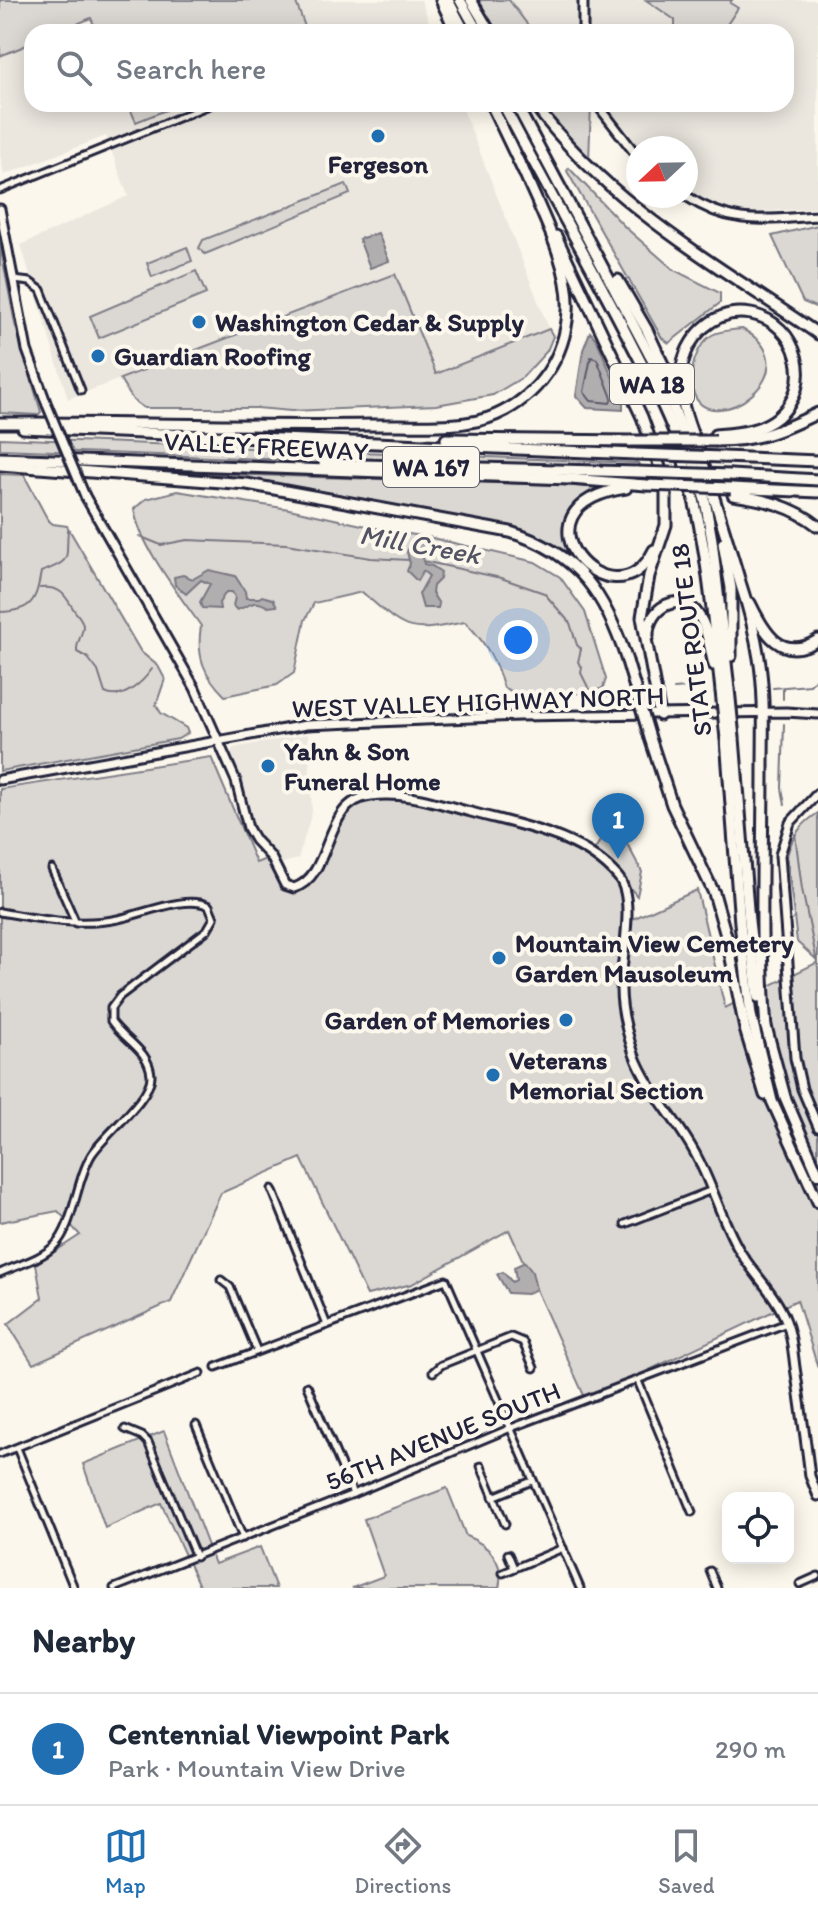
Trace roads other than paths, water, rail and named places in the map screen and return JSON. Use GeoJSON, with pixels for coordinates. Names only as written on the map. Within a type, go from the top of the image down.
{"type":"FeatureCollection","features":[{"type":"Feature","properties":{"kind":"highway"},"geometry":{"type":"LineString","coordinates":[[441,0],[452,24]]}},
{"type":"Feature","properties":{"kind":"highway"},"geometry":{"type":"LineString","coordinates":[[448,0],[461,24]]}},
{"type":"Feature","properties":{"kind":"highway"},"geometry":{"type":"LineString","coordinates":[[460,0],[474,24]]}},
{"type":"Feature","properties":{"kind":"highway"},"geometry":{"type":"LineString","coordinates":[[471,0],[485,24]]}},
{"type":"Feature","properties":{"kind":"highway"},"geometry":{"type":"LineString","coordinates":[[495,112],[612,350],[642,417],[666,484],[666,525],[642,607],[642,627],[660,715]]}},
{"type":"Feature","properties":{"kind":"highway","name":"STATE ROUTE 18"},"geometry":{"type":"LineString","coordinates":[[507,112],[622,326],[677,439],[695,503],[725,690],[755,982],[785,1097],[818,1174]]}},
{"type":"Feature","properties":{"kind":"highway","name":"STATE ROUTE 18"},"geometry":{"type":"LineString","coordinates":[[520,112],[659,373],[688,444],[705,500],[712,540],[728,675],[725,690]]}},
{"type":"Feature","properties":{"kind":"highway"},"geometry":{"type":"LineString","coordinates":[[540,112],[572,151],[624,200],[818,334]]}},
{"type":"Feature","properties":{"kind":"highway"},"geometry":{"type":"LineString","coordinates":[[537,144],[647,330],[691,427]]}},
{"type":"Feature","properties":{"kind":"highway"},"geometry":{"type":"LineString","coordinates":[[0,425],[303,426],[457,423],[493,417],[524,399],[548,373],[562,342],[568,311],[564,277],[522,167]]}},
{"type":"Feature","properties":{"kind":"highway"},"geometry":{"type":"LineString","coordinates":[[715,438],[762,427],[778,417],[791,401],[799,378],[796,353],[787,335],[770,320],[745,313],[731,314],[709,323],[692,340],[680,375],[682,395],[741,584],[760,660],[763,713],[762,941],[766,1028]]}},
{"type":"Feature","properties":{"kind":"highway"},"geometry":{"type":"LineString","coordinates":[[345,441],[363,437],[631,441],[715,438],[741,441],[767,436],[818,413]]}},
{"type":"Feature","properties":{"kind":"highway","name":"VALLEY FREEWAY"},"geometry":{"type":"LineString","coordinates":[[0,425],[818,461]]}},
{"type":"Feature","properties":{"kind":"highway","name":"VALLEY FREEWAY"},"geometry":{"type":"LineString","coordinates":[[0,458],[570,479],[732,491]]}},
{"type":"Feature","properties":{"kind":"highway","name":"WA 167"},"geometry":{"type":"LineString","coordinates":[[225,465],[262,463],[637,472],[818,480]]}},
{"type":"Feature","properties":{"kind":"highway"},"geometry":{"type":"LineString","coordinates":[[0,465],[247,484],[520,535],[550,548],[587,579],[611,615],[672,805],[718,905],[756,1070],[776,1125],[799,1165]]}},
{"type":"Feature","properties":{"kind":"highway"},"geometry":{"type":"LineString","coordinates":[[646,485],[611,490],[587,499],[572,519],[572,547],[582,563],[595,573],[623,576],[636,571],[651,557],[666,525]]}},
{"type":"Feature","properties":{"kind":"highway"},"geometry":{"type":"LineString","coordinates":[[732,491],[818,492]]}},
{"type":"Feature","properties":{"kind":"highway"},"geometry":{"type":"LineString","coordinates":[[732,491],[794,511],[818,526]]}},
{"type":"Feature","properties":{"kind":"highway"},"geometry":{"type":"LineString","coordinates":[[717,515],[731,588],[732,630],[728,675]]}},
{"type":"Feature","properties":{"kind":"highway"},"geometry":{"type":"LineString","coordinates":[[741,584],[761,626],[773,641],[785,647],[799,647],[818,640]]}},
{"type":"Feature","properties":{"kind":"highway"},"geometry":{"type":"LineString","coordinates":[[652,671],[649,622],[662,606],[681,603],[700,617],[725,690]]}},
{"type":"Feature","properties":{"kind":"highway","name":"STATE ROUTE 18"},"geometry":{"type":"LineString","coordinates":[[730,738],[743,954],[751,1015],[772,1101],[818,1202]]}},
{"type":"Feature","properties":{"kind":"main road"},"geometry":{"type":"LineString","coordinates":[[583,0],[583,24]]}},
{"type":"Feature","properties":{"kind":"main road"},"geometry":{"type":"LineString","coordinates":[[603,112],[626,141]]}},
{"type":"Feature","properties":{"kind":"main road"},"geometry":{"type":"LineString","coordinates":[[698,203],[717,214],[736,219],[818,216]]}},
{"type":"Feature","properties":{"kind":"main road"},"geometry":{"type":"LineString","coordinates":[[0,209],[27,350],[85,496],[177,655],[220,741],[236,781],[251,834],[271,857],[279,876],[290,888],[300,887],[310,878],[344,809],[355,800],[369,796],[413,798],[534,828],[581,848],[613,871],[624,885],[621,988],[625,1024],[634,1054],[648,1083],[697,1156],[733,1239],[771,1293],[787,1323],[810,1476],[818,1496]]}},
{"type":"Feature","properties":{"kind":"main road","name":"WEST VALLEY HIGHWAY NORTH"},"geometry":{"type":"LineString","coordinates":[[0,780],[306,725],[519,716],[818,714]]}},
{"type":"Feature","properties":{"kind":"main road"},"geometry":{"type":"LineString","coordinates":[[818,793],[790,823],[780,855],[795,1058],[802,1089],[818,1127]]}},
{"type":"Feature","properties":{"kind":"street"},"geometry":{"type":"LineString","coordinates":[[0,190],[192,112]]}},
{"type":"Feature","properties":{"kind":"street"},"geometry":{"type":"LineString","coordinates":[[14,280],[30,282],[41,290],[81,390]]}},
{"type":"Feature","properties":{"kind":"street"},"geometry":{"type":"LineString","coordinates":[[52,869],[76,923]]}},
{"type":"Feature","properties":{"kind":"street"},"geometry":{"type":"LineString","coordinates":[[0,912],[45,921],[76,923],[117,919],[192,901],[207,904],[213,910],[214,918],[207,930],[120,996],[111,1008],[111,1021],[141,1052],[150,1071],[150,1082],[141,1098],[98,1145],[86,1164],[64,1230],[54,1247],[0,1273]]}},
{"type":"Feature","properties":{"kind":"street"},"geometry":{"type":"LineString","coordinates":[[272,1189],[327,1325]]}},
{"type":"Feature","properties":{"kind":"street"},"geometry":{"type":"LineString","coordinates":[[625,1224],[713,1191]]}},
{"type":"Feature","properties":{"kind":"street"},"geometry":{"type":"LineString","coordinates":[[221,1280],[230,1287],[257,1351]]}},
{"type":"Feature","properties":{"kind":"street"},"geometry":{"type":"LineString","coordinates":[[216,1367],[446,1280],[580,1588]]}},
{"type":"Feature","properties":{"kind":"street","name":"56TH AVENUE SOUTH"},"geometry":{"type":"LineString","coordinates":[[114,1588],[511,1428],[787,1323]]}},
{"type":"Feature","properties":{"kind":"street"},"geometry":{"type":"LineString","coordinates":[[433,1372],[441,1365],[511,1337],[523,1342],[534,1368]]}},
{"type":"Feature","properties":{"kind":"street"},"geometry":{"type":"LineString","coordinates":[[0,1454],[201,1373]]}},
{"type":"Feature","properties":{"kind":"street"},"geometry":{"type":"LineString","coordinates":[[638,1381],[692,1512]]}},
{"type":"Feature","properties":{"kind":"street"},"geometry":{"type":"LineString","coordinates":[[307,1386],[353,1494]]}},
{"type":"Feature","properties":{"kind":"street"},"geometry":{"type":"LineString","coordinates":[[196,1425],[243,1538]]}},
{"type":"Feature","properties":{"kind":"street"},"geometry":{"type":"LineString","coordinates":[[125,1429],[148,1442],[196,1557]]}},
{"type":"Feature","properties":{"kind":"street"},"geometry":{"type":"LineString","coordinates":[[17,1448],[74,1588]]}},
{"type":"Feature","properties":{"kind":"street"},"geometry":{"type":"LineString","coordinates":[[481,1466],[505,1524]]}},
{"type":"Feature","properties":{"kind":"street"},"geometry":{"type":"LineString","coordinates":[[493,1497],[532,1481]]}},
{"type":"Feature","properties":{"kind":"street"},"geometry":{"type":"LineString","coordinates":[[503,1573],[563,1548]]}},
{"type":"Feature","properties":{"kind":"street"},"geometry":{"type":"LineString","coordinates":[[508,1554],[514,1568]]}},
{"type":"Feature","properties":{"kind":"street"},"geometry":{"type":"LineString","coordinates":[[710,1571],[717,1588]]}},
{"type":"Feature","properties":{"kind":"street"},"geometry":{"type":"LineString","coordinates":[[800,1584],[818,1576]]}},
{"type":"Feature","properties":{"kind":"water"},"geometry":{"type":"Polygon","coordinates":[[[378,233],[389,261],[370,268],[359,239],[378,233]]]}},
{"type":"Feature","properties":{"kind":"water"},"geometry":{"type":"Polygon","coordinates":[[[590,332],[597,340],[623,403],[623,410],[587,408],[576,396],[583,350],[590,332]]]}},
{"type":"Feature","properties":{"kind":"water"},"geometry":{"type":"Polygon","coordinates":[[[411,542],[420,542],[435,549],[423,557],[424,564],[441,572],[432,593],[439,604],[438,608],[423,608],[419,594],[429,576],[423,571],[417,581],[407,571],[410,564],[407,552],[411,542]]]}},
{"type":"Feature","properties":{"kind":"water"},"geometry":{"type":"Polygon","coordinates":[[[209,570],[235,576],[246,598],[262,596],[273,599],[277,606],[256,603],[237,610],[233,606],[235,597],[232,592],[226,592],[219,603],[220,609],[202,608],[200,602],[210,584],[201,580],[186,594],[175,585],[174,577],[183,575],[193,579],[209,570]]]}},
{"type":"Feature","properties":{"kind":"water"},"geometry":{"type":"Polygon","coordinates":[[[525,1262],[532,1272],[536,1289],[527,1294],[508,1293],[497,1274],[503,1272],[512,1282],[516,1280],[514,1267],[525,1262]]]}},
{"type":"Feature","properties":{"kind":"waterway","name":"Mill Creek"},"geometry":{"type":"LineString","coordinates":[[0,612],[20,609],[31,602],[41,572],[59,564],[66,557],[68,530]]}},
{"type":"Feature","properties":{"kind":"waterway","name":"Mill Creek"},"geometry":{"type":"LineString","coordinates":[[139,536],[161,545],[187,540],[286,544],[371,558],[409,560]]}},
{"type":"Feature","properties":{"kind":"waterway","name":"Mill Creek"},"geometry":{"type":"LineString","coordinates":[[423,561],[501,578],[544,593],[570,623],[581,649],[578,662],[589,689],[606,696],[629,693]]}},
{"type":"Feature","properties":{"kind":"waterway"},"geometry":{"type":"LineString","coordinates":[[40,588],[53,588],[62,593],[81,620],[83,627],[77,652],[88,658],[98,671],[105,693],[125,693],[152,669]]}},
{"type":"Feature","properties":{"kind":"waterway"},"geometry":{"type":"LineString","coordinates":[[773,688],[810,685],[818,676]]}},
{"type":"Feature","properties":{"kind":"waterway"},"geometry":{"type":"LineString","coordinates":[[674,689],[699,687]]}},
{"type":"Feature","properties":{"kind":"waterway","name":"Mill Creek"},"geometry":{"type":"LineString","coordinates":[[783,689],[783,699]]}},
{"type":"Feature","properties":{"kind":"waterway","name":"Mill Creek"},"geometry":{"type":"LineString","coordinates":[[784,724],[782,788],[785,805]]}},
{"type":"Feature","properties":{"kind":"waterway","name":"Mill Creek"},"geometry":{"type":"LineString","coordinates":[[795,834],[802,889],[818,967]]}},
{"type":"Feature","properties":{"kind":"place","name":"Fergeson"},"geometry":{"type":"Point","coordinates":[378,136]}},
{"type":"Feature","properties":{"kind":"place","name":"Washington Cedar & Supply"},"geometry":{"type":"Point","coordinates":[199,322]}},
{"type":"Feature","properties":{"kind":"place","name":"Guardian Roofing"},"geometry":{"type":"Point","coordinates":[98,356]}},
{"type":"Feature","properties":{"kind":"place","name":"Yahn & Son Funeral Home"},"geometry":{"type":"Point","coordinates":[268,766]}},
{"type":"Feature","properties":{"kind":"place","name":"Centennial Viewpoint Park"},"geometry":{"type":"Point","coordinates":[618,859]}},
{"type":"Feature","properties":{"kind":"place","name":"Mountain View Cemetery Garden Mausoleum"},"geometry":{"type":"Point","coordinates":[499,958]}},
{"type":"Feature","properties":{"kind":"place","name":"Garden of Memories"},"geometry":{"type":"Point","coordinates":[566,1020]}},
{"type":"Feature","properties":{"kind":"place","name":"Veterans Memorial Section"},"geometry":{"type":"Point","coordinates":[493,1075]}}]}
